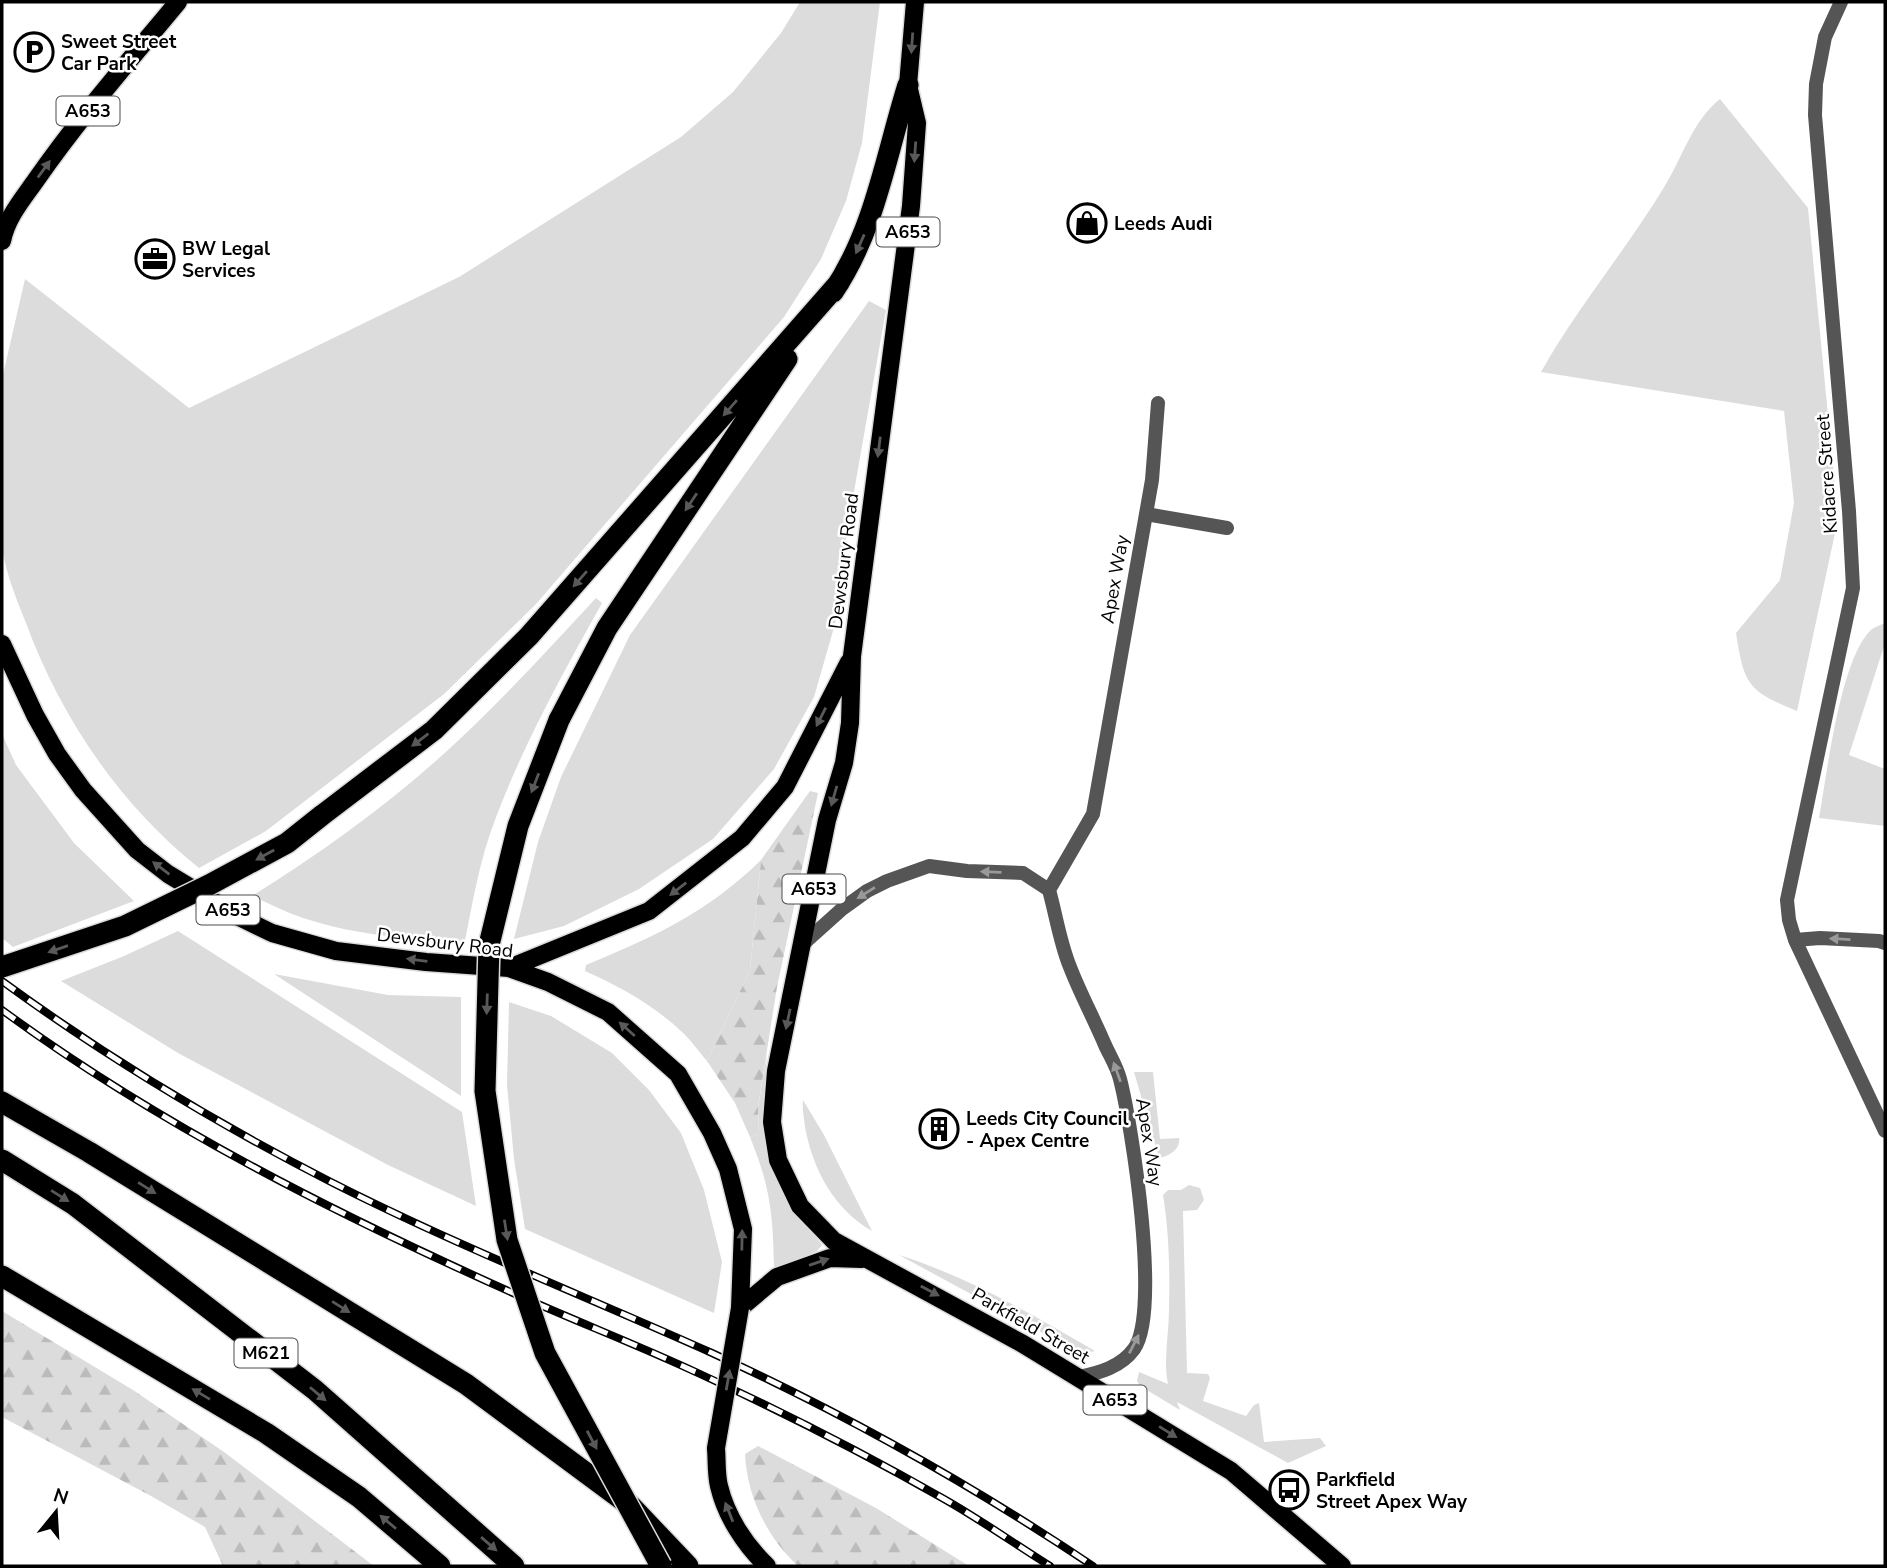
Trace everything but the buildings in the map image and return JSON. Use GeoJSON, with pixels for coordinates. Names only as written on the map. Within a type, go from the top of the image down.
{"type":"FeatureCollection","features":[{"type":"Feature","properties":{"kind":"highway"},"geometry":{"type":"LineString","coordinates":[[661,1566],[545,1353],[507,1240],[485,1091],[489,945],[518,826],[559,720],[607,628],[839,283],[861,244],[880,189],[893,132],[908,85]]}},
{"type":"Feature","properties":{"kind":"highway"},"geometry":{"type":"LineString","coordinates":[[2,967],[125,926],[209,886],[286,843],[434,730],[529,636],[839,283]]}},
{"type":"Feature","properties":{"kind":"highway"},"geometry":{"type":"LineString","coordinates":[[2,1102],[89,1152],[466,1384],[632,1507],[688,1566]]}},
{"type":"Feature","properties":{"kind":"highway","name":"M621"},"geometry":{"type":"LineString","coordinates":[[2,1160],[73,1204],[315,1390],[514,1566]]}},
{"type":"Feature","properties":{"kind":"highway"},"geometry":{"type":"LineString","coordinates":[[2,1276],[266,1433],[359,1497],[440,1566]]}},
{"type":"Feature","properties":{"kind":"main road","name":"A653"},"geometry":{"type":"LineString","coordinates":[[3,231],[83,116],[178,2]]}},
{"type":"Feature","properties":{"kind":"main road","name":"Dewsbury Road"},"geometry":{"type":"LineString","coordinates":[[772,1122],[776,1071],[827,820],[844,763],[850,723],[852,656],[911,206],[917,123],[908,85],[915,2]]}},
{"type":"Feature","properties":{"kind":"main road","name":"Dewsbury Road"},"geometry":{"type":"LineString","coordinates":[[2,644],[34,715],[57,754],[83,790],[137,850],[168,874],[239,917],[272,933],[336,951],[426,962],[509,968],[548,982],[608,1012],[678,1074],[712,1133],[728,1169],[743,1229],[740,1308],[716,1448],[719,1486],[731,1520],[755,1555],[767,1566]]}},
{"type":"Feature","properties":{"kind":"main road","name":"A653"},"geometry":{"type":"LineString","coordinates":[[509,968],[649,911],[742,838],[785,787],[852,656]]}},
{"type":"Feature","properties":{"kind":"main road","name":"Parkfield Street"},"geometry":{"type":"LineString","coordinates":[[772,1122],[778,1160],[800,1206],[834,1241],[940,1297],[1079,1377],[1231,1471],[1342,1566]]}},
{"type":"Feature","properties":{"kind":"main road","name":"A653"},"geometry":{"type":"LineString","coordinates":[[740,1308],[777,1277],[830,1258],[870,1260]]}},
{"type":"Feature","properties":{"kind":"street","name":"Kidacre Street"},"geometry":{"type":"LineString","coordinates":[[1841,2],[1825,37],[1816,83],[1815,116],[1848,497],[1853,588],[1787,900],[1794,940],[1885,1131]]}},
{"type":"Feature","properties":{"kind":"street","name":"Apex Way"},"geometry":{"type":"LineString","coordinates":[[1079,1377],[1103,1372],[1123,1361],[1136,1347],[1145,1290],[1143,1241],[1138,1177],[1120,1077],[1069,965],[1049,890],[1093,814],[1152,480],[1158,403]]}},
{"type":"Feature","properties":{"kind":"street","name":"Apex Way"},"geometry":{"type":"LineString","coordinates":[[1146,514],[1227,528]]}},
{"type":"Feature","properties":{"kind":"street"},"geometry":{"type":"LineString","coordinates":[[803,944],[867,891],[887,880],[929,866],[967,871],[1023,873],[1049,890]]}},
{"type":"Feature","properties":{"kind":"street"},"geometry":{"type":"LineString","coordinates":[[1794,940],[1820,937],[1885,943]]}},
{"type":"Feature","properties":{"kind":"green space"},"geometry":{"type":"Polygon","coordinates":[[[800,2],[880,2],[862,143],[846,201],[821,259],[784,317],[536,604],[444,694],[266,831],[199,868],[170,843],[119,788],[75,726],[40,658],[9,576],[2,547],[2,379],[25,279],[189,408],[459,277],[681,137],[733,92],[781,33],[800,2]]]}},
{"type":"Feature","properties":{"kind":"green space"},"geometry":{"type":"Polygon","coordinates":[[[1720,99],[1808,208],[1838,519],[1797,711],[1768,698],[1751,684],[1742,664],[1736,633],[1780,580],[1794,503],[1784,411],[1541,372],[1663,189],[1702,118],[1720,99]]]}},
{"type":"Feature","properties":{"kind":"green space"},"geometry":{"type":"Polygon","coordinates":[[[869,301],[886,310],[846,537],[835,624],[814,697],[774,769],[713,839],[639,889],[564,926],[514,939],[538,842],[561,777],[630,635],[869,301]]]}},
{"type":"Feature","properties":{"kind":"green space"},"geometry":{"type":"Polygon","coordinates":[[[596,598],[602,603],[531,737],[495,820],[481,865],[465,941],[399,937],[334,927],[292,914],[252,896],[353,828],[402,790],[505,695],[596,598]]]}},
{"type":"Feature","properties":{"kind":"green space"},"geometry":{"type":"Polygon","coordinates":[[[1885,623],[1885,643],[1849,755],[1885,769],[1885,826],[1819,818],[1836,718],[1851,665],[1860,645],[1871,630],[1885,623]]]}},
{"type":"Feature","properties":{"kind":"green space"},"geometry":{"type":"Polygon","coordinates":[[[2,734],[16,765],[74,843],[134,901],[13,947],[2,938],[2,734]]]}},
{"type":"Feature","properties":{"kind":"green space"},"geometry":{"type":"Polygon","coordinates":[[[810,791],[818,793],[777,987],[758,1107],[759,1134],[750,1137],[735,1103],[707,1061],[750,970],[761,860],[810,791]]]}},
{"type":"Feature","properties":{"kind":"green space"},"geometry":{"type":"Polygon","coordinates":[[[761,860],[750,970],[707,1061],[685,1035],[660,1014],[624,990],[585,971],[586,965],[679,922],[721,894],[761,860]]]}},
{"type":"Feature","properties":{"kind":"green space"},"geometry":{"type":"Polygon","coordinates":[[[178,931],[462,1112],[476,1206],[388,1165],[178,1053],[61,981],[178,931]]]}},
{"type":"Feature","properties":{"kind":"green space"},"geometry":{"type":"Polygon","coordinates":[[[274,974],[388,995],[461,997],[461,1096],[274,974]]]}},
{"type":"Feature","properties":{"kind":"green space"},"geometry":{"type":"Polygon","coordinates":[[[509,1002],[551,1016],[612,1053],[649,1090],[681,1133],[704,1190],[722,1262],[714,1313],[525,1229],[514,1159],[507,1085],[509,1002]]]}},
{"type":"Feature","properties":{"kind":"green space"},"geometry":{"type":"Polygon","coordinates":[[[767,1053],[763,1106],[765,1130],[796,1210],[822,1245],[817,1251],[778,1269],[774,1266],[773,1231],[766,1186],[750,1137],[759,1134],[758,1107],[767,1053]]]}},
{"type":"Feature","properties":{"kind":"green space"},"geometry":{"type":"Polygon","coordinates":[[[1134,1072],[1153,1072],[1160,1139],[1179,1138],[1176,1149],[1163,1157],[1159,1158],[1134,1072]]]}},
{"type":"Feature","properties":{"kind":"green space"},"geometry":{"type":"Polygon","coordinates":[[[803,1100],[824,1135],[872,1231],[847,1212],[827,1187],[809,1143],[803,1100]]]}},
{"type":"Feature","properties":{"kind":"green space"},"geometry":{"type":"Polygon","coordinates":[[[1189,1185],[1200,1188],[1204,1200],[1197,1210],[1183,1211],[1187,1373],[1208,1374],[1210,1378],[1203,1401],[1246,1416],[1254,1405],[1259,1403],[1264,1442],[1320,1438],[1326,1446],[1288,1463],[1177,1402],[1180,1410],[1140,1386],[1137,1381],[1139,1372],[1168,1384],[1166,1357],[1169,1267],[1163,1195],[1168,1190],[1181,1190],[1189,1185]]]}},
{"type":"Feature","properties":{"kind":"green space"},"geometry":{"type":"Polygon","coordinates":[[[899,1255],[975,1285],[1095,1351],[1086,1353],[1074,1350],[899,1255]]]}},
{"type":"Feature","properties":{"kind":"green space"},"geometry":{"type":"Polygon","coordinates":[[[2,1311],[133,1390],[224,1452],[374,1566],[223,1566],[205,1527],[2,1417],[2,1311]]]}},
{"type":"Feature","properties":{"kind":"green space"},"geometry":{"type":"Polygon","coordinates":[[[758,1446],[876,1508],[969,1566],[798,1566],[768,1529],[754,1501],[745,1454],[758,1446]]]}},
{"type":"Feature","properties":{"kind":"railway"},"geometry":{"type":"LineString","coordinates":[[2,981],[121,1062],[288,1160],[425,1227],[762,1376],[907,1452],[1001,1507],[1093,1566]]}},
{"type":"Feature","properties":{"kind":"railway"},"geometry":{"type":"LineString","coordinates":[[2,1010],[123,1092],[250,1165],[447,1263],[677,1363],[793,1418],[944,1499],[1050,1566]]}},
{"type":"Feature","properties":{"kind":"place","name":"Sweet Street Car Park"},"geometry":{"type":"Point","coordinates":[34,52]}},
{"type":"Feature","properties":{"kind":"place","name":"Leeds Audi"},"geometry":{"type":"Point","coordinates":[1087,223]}},
{"type":"Feature","properties":{"kind":"place","name":"BW Legal Services"},"geometry":{"type":"Point","coordinates":[155,259]}},
{"type":"Feature","properties":{"kind":"place","name":"Leeds City Council - Apex Centre"},"geometry":{"type":"Point","coordinates":[939,1129]}},
{"type":"Feature","properties":{"kind":"place","name":"Parkfield Street Apex Way"},"geometry":{"type":"Point","coordinates":[1289,1490]}}]}
